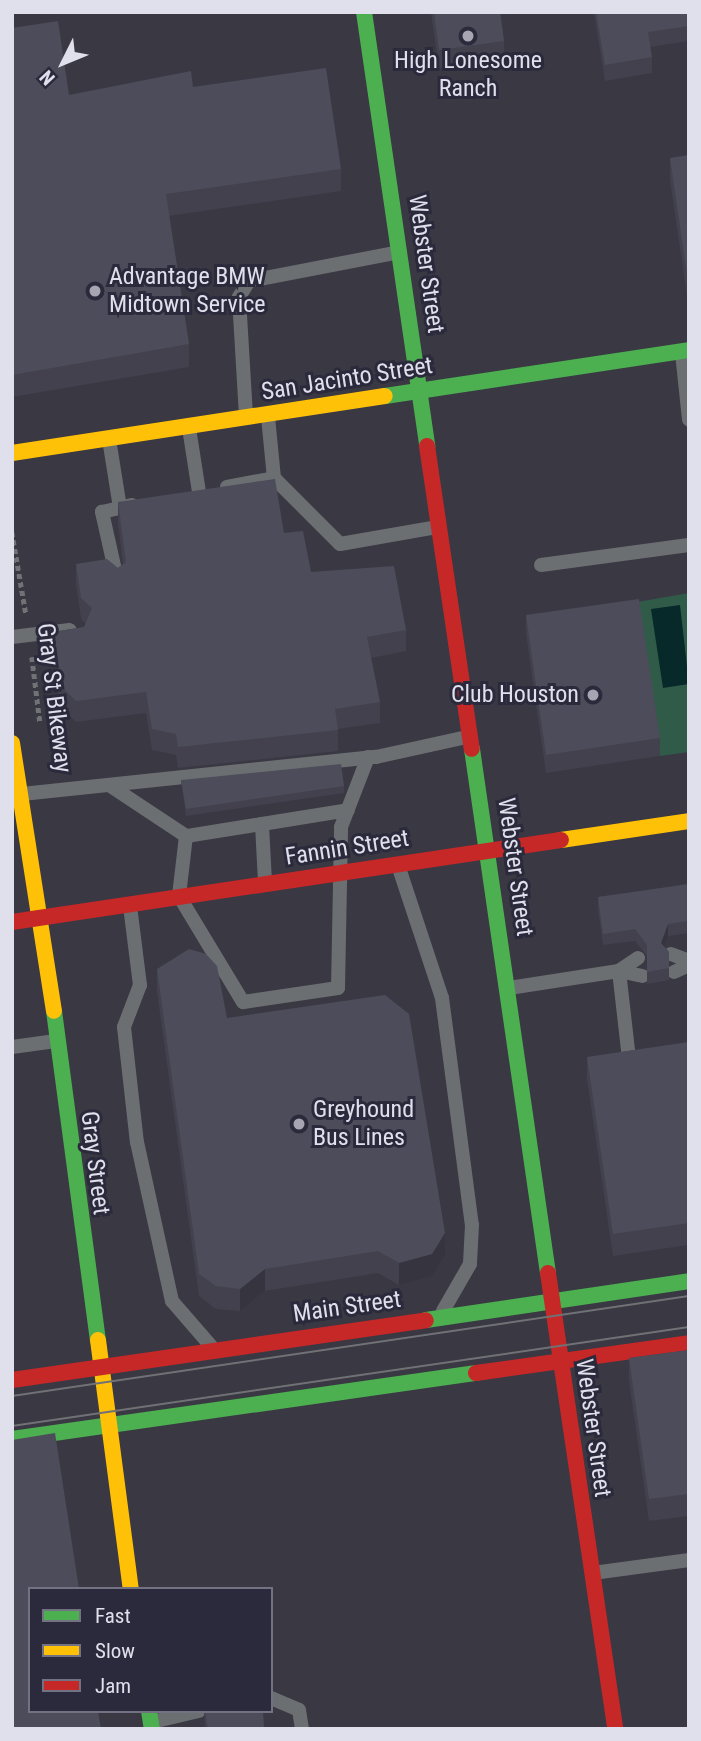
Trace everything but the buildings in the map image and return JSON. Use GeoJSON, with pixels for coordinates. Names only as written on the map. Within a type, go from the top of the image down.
{"type":"FeatureCollection","features":[{"type":"Feature","properties":{"kind":"main road","name":"Webster Street"},"geometry":{"type":"LineString","coordinates":[[364,12],[490,849],[551,1300],[615,1729]]}},
{"type":"Feature","properties":{"kind":"main road","name":"San Jacinto Street"},"geometry":{"type":"LineString","coordinates":[[12,453],[686,351]]}},
{"type":"Feature","properties":{"kind":"main road","name":"Gray Street"},"geometry":{"type":"LineString","coordinates":[[12,743],[42,917],[98,1367],[131,1587]]}},
{"type":"Feature","properties":{"kind":"main road","name":"Fannin Street"},"geometry":{"type":"LineString","coordinates":[[12,922],[689,821]]}},
{"type":"Feature","properties":{"kind":"main road","name":"Main Street"},"geometry":{"type":"LineString","coordinates":[[12,1380],[689,1281]]}},
{"type":"Feature","properties":{"kind":"main road"},"geometry":{"type":"LineString","coordinates":[[12,1439],[689,1343]]}},
{"type":"Feature","properties":{"kind":"lane"},"geometry":{"type":"LineString","coordinates":[[246,417],[239,297],[249,281],[401,251]]}},
{"type":"Feature","properties":{"kind":"lane"},"geometry":{"type":"LineString","coordinates":[[686,351],[689,420]]}},
{"type":"Feature","properties":{"kind":"lane"},"geometry":{"type":"LineString","coordinates":[[268,414],[274,478],[340,544],[442,526]]}},
{"type":"Feature","properties":{"kind":"lane"},"geometry":{"type":"LineString","coordinates":[[189,426],[193,493],[274,478]]}},
{"type":"Feature","properties":{"kind":"lane"},"geometry":{"type":"LineString","coordinates":[[108,438],[120,508]]}},
{"type":"Feature","properties":{"kind":"lane"},"geometry":{"type":"LineString","coordinates":[[117,579],[102,512],[146,502]]}},
{"type":"Feature","properties":{"kind":"lane"},"geometry":{"type":"LineString","coordinates":[[541,565],[689,545]]}},
{"type":"Feature","properties":{"kind":"lane"},"geometry":{"type":"LineString","coordinates":[[12,637],[82,629]]}},
{"type":"Feature","properties":{"kind":"lane"},"geometry":{"type":"LineString","coordinates":[[21,794],[112,787],[368,757],[473,736]]}},
{"type":"Feature","properties":{"kind":"lane"},"geometry":{"type":"LineString","coordinates":[[186,836],[179,896],[243,1002],[338,988],[341,872],[348,810],[368,757]]}},
{"type":"Feature","properties":{"kind":"lane"},"geometry":{"type":"LineString","coordinates":[[112,787],[186,836],[348,810]]}},
{"type":"Feature","properties":{"kind":"lane"},"geometry":{"type":"LineString","coordinates":[[262,824],[265,883]]}},
{"type":"Feature","properties":{"kind":"lane"},"geometry":{"type":"LineString","coordinates":[[398,863],[442,998],[472,1225],[470,1264],[439,1317]]}},
{"type":"Feature","properties":{"kind":"lane"},"geometry":{"type":"LineString","coordinates":[[129,904],[140,985],[124,1027],[137,1142],[172,1301],[214,1349]]}},
{"type":"Feature","properties":{"kind":"lane"},"geometry":{"type":"LineString","coordinates":[[671,954],[689,963]]}},
{"type":"Feature","properties":{"kind":"lane"},"geometry":{"type":"LineString","coordinates":[[619,971],[638,958]]}},
{"type":"Feature","properties":{"kind":"lane"},"geometry":{"type":"LineString","coordinates":[[674,972],[689,963]]}},
{"type":"Feature","properties":{"kind":"lane"},"geometry":{"type":"LineString","coordinates":[[509,988],[619,971],[642,976]]}},
{"type":"Feature","properties":{"kind":"lane"},"geometry":{"type":"LineString","coordinates":[[619,971],[629,1059]]}},
{"type":"Feature","properties":{"kind":"lane"},"geometry":{"type":"LineString","coordinates":[[12,1047],[57,1041]]}},
{"type":"Feature","properties":{"kind":"lane"},"geometry":{"type":"LineString","coordinates":[[592,1574],[689,1560]]}},
{"type":"Feature","properties":{"kind":"lane"},"geometry":{"type":"LineString","coordinates":[[273,1699],[299,1710],[302,1729]]}},
{"type":"Feature","properties":{"kind":"lane"},"geometry":{"type":"LineString","coordinates":[[151,1721],[189,1713]]}},
{"type":"Feature","properties":{"kind":"path","name":"Gray St Bikeway"},"geometry":{"type":"LineString","coordinates":[[12,532],[30,635],[40,726]]}},
{"type":"Feature","properties":{"kind":"green space"},"geometry":{"type":"Polygon","coordinates":[[[689,593],[689,752],[660,756],[637,602],[689,593]]]}},
{"type":"Feature","properties":{"kind":"shaded area"},"geometry":{"type":"Polygon","coordinates":[[[680,605],[689,684],[663,688],[651,609],[680,605]]]}},
{"type":"Feature","properties":{"kind":"tram line"},"geometry":{"type":"LineString","coordinates":[[12,1396],[689,1296]]}},
{"type":"Feature","properties":{"kind":"tram line"},"geometry":{"type":"LineString","coordinates":[[12,1426],[689,1327]]}},
{"type":"Feature","properties":{"kind":"traffic: fast"},"geometry":{"type":"LineString","coordinates":[[364,12],[427,446]]}},
{"type":"Feature","properties":{"kind":"traffic: fast"},"geometry":{"type":"LineString","coordinates":[[385,396],[689,350]]}},
{"type":"Feature","properties":{"kind":"traffic: fast"},"geometry":{"type":"LineString","coordinates":[[472,749],[548,1273]]}},
{"type":"Feature","properties":{"kind":"traffic: fast"},"geometry":{"type":"LineString","coordinates":[[54,1011],[98,1340]]}},
{"type":"Feature","properties":{"kind":"traffic: fast"},"geometry":{"type":"LineString","coordinates":[[426,1320],[689,1281]]}},
{"type":"Feature","properties":{"kind":"traffic: fast"},"geometry":{"type":"LineString","coordinates":[[12,1439],[476,1373]]}},
{"type":"Feature","properties":{"kind":"traffic: fast"},"geometry":{"type":"LineString","coordinates":[[149,1713],[152,1729]]}},
{"type":"Feature","properties":{"kind":"traffic: slow"},"geometry":{"type":"LineString","coordinates":[[12,453],[385,396]]}},
{"type":"Feature","properties":{"kind":"traffic: slow"},"geometry":{"type":"LineString","coordinates":[[12,743],[54,1011]]}},
{"type":"Feature","properties":{"kind":"traffic: slow"},"geometry":{"type":"LineString","coordinates":[[561,840],[689,821]]}},
{"type":"Feature","properties":{"kind":"traffic: slow"},"geometry":{"type":"LineString","coordinates":[[98,1340],[131,1587]]}},
{"type":"Feature","properties":{"kind":"traffic: jam"},"geometry":{"type":"LineString","coordinates":[[427,446],[472,749]]}},
{"type":"Feature","properties":{"kind":"traffic: jam"},"geometry":{"type":"LineString","coordinates":[[12,922],[561,840]]}},
{"type":"Feature","properties":{"kind":"traffic: jam"},"geometry":{"type":"LineString","coordinates":[[548,1273],[615,1729]]}},
{"type":"Feature","properties":{"kind":"traffic: jam"},"geometry":{"type":"LineString","coordinates":[[12,1380],[426,1320]]}},
{"type":"Feature","properties":{"kind":"traffic: jam"},"geometry":{"type":"LineString","coordinates":[[476,1373],[689,1343]]}},
{"type":"Feature","properties":{"kind":"place","name":"High Lonesome Ranch"},"geometry":{"type":"Point","coordinates":[468,36]}},
{"type":"Feature","properties":{"kind":"place","name":"Advantage BMW Midtown Service"},"geometry":{"type":"Point","coordinates":[95,291]}},
{"type":"Feature","properties":{"kind":"place","name":"Club Houston"},"geometry":{"type":"Point","coordinates":[593,695]}},
{"type":"Feature","properties":{"kind":"place","name":"Greyhound Bus Lines"},"geometry":{"type":"Point","coordinates":[299,1124]}}]}
